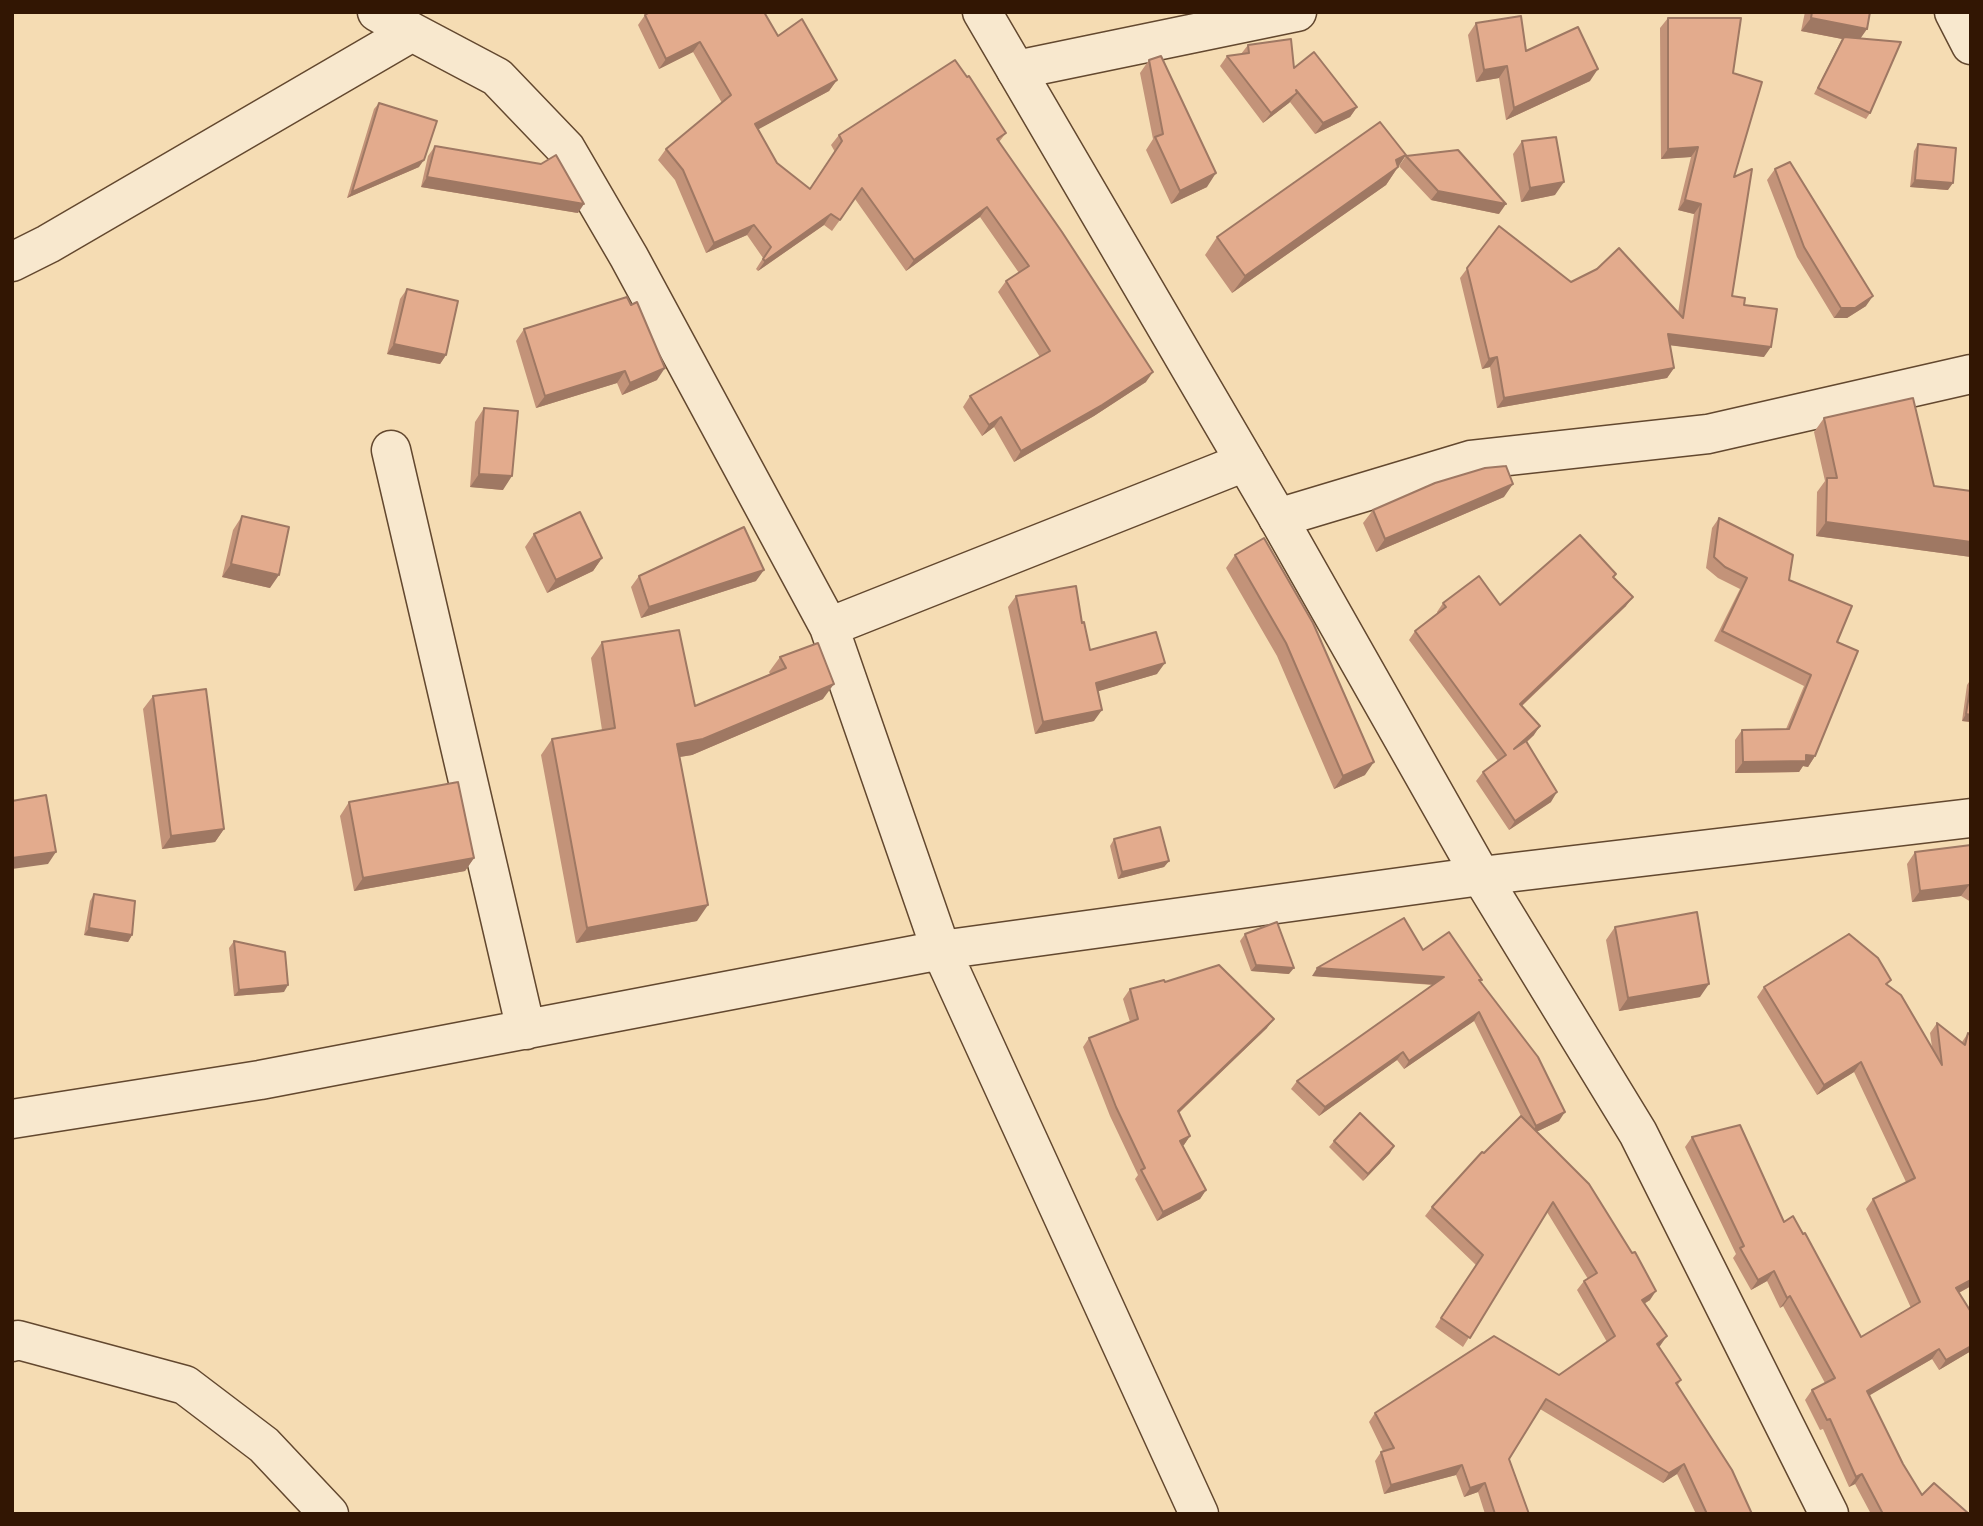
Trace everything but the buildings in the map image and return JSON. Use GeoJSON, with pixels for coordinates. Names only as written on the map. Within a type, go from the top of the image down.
{"type":"FeatureCollection","features":[{"type":"Feature","properties":{"kind":"street"},"geometry":{"type":"LineString","coordinates":[[377,12],[497,77],[566,149],[629,257],[829,627],[941,950],[1199,1514]]}},
{"type":"Feature","properties":{"kind":"street"},"geometry":{"type":"LineString","coordinates":[[982,12],[1278,518],[1481,876],[1637,1133],[1829,1514]]}},
{"type":"Feature","properties":{"kind":"street"},"geometry":{"type":"LineString","coordinates":[[1016,70],[1297,12]]}},
{"type":"Feature","properties":{"kind":"street"},"geometry":{"type":"LineString","coordinates":[[1954,12],[1971,45]]}},
{"type":"Feature","properties":{"kind":"street"},"geometry":{"type":"LineString","coordinates":[[12,262],[48,244],[412,32]]}},
{"type":"Feature","properties":{"kind":"street"},"geometry":{"type":"LineString","coordinates":[[1278,518],[1471,460],[1708,434],[1971,374]]}},
{"type":"Feature","properties":{"kind":"street"},"geometry":{"type":"LineString","coordinates":[[391,450],[526,1030]]}},
{"type":"Feature","properties":{"kind":"street"},"geometry":{"type":"LineString","coordinates":[[829,627],[1245,462]]}},
{"type":"Feature","properties":{"kind":"street"},"geometry":{"type":"LineString","coordinates":[[12,1119],[260,1080],[941,950],[1481,876],[1971,818]]}},
{"type":"Feature","properties":{"kind":"street"},"geometry":{"type":"LineString","coordinates":[[12,1342],[18,1340],[185,1385],[264,1445],[329,1514]]}}]}
